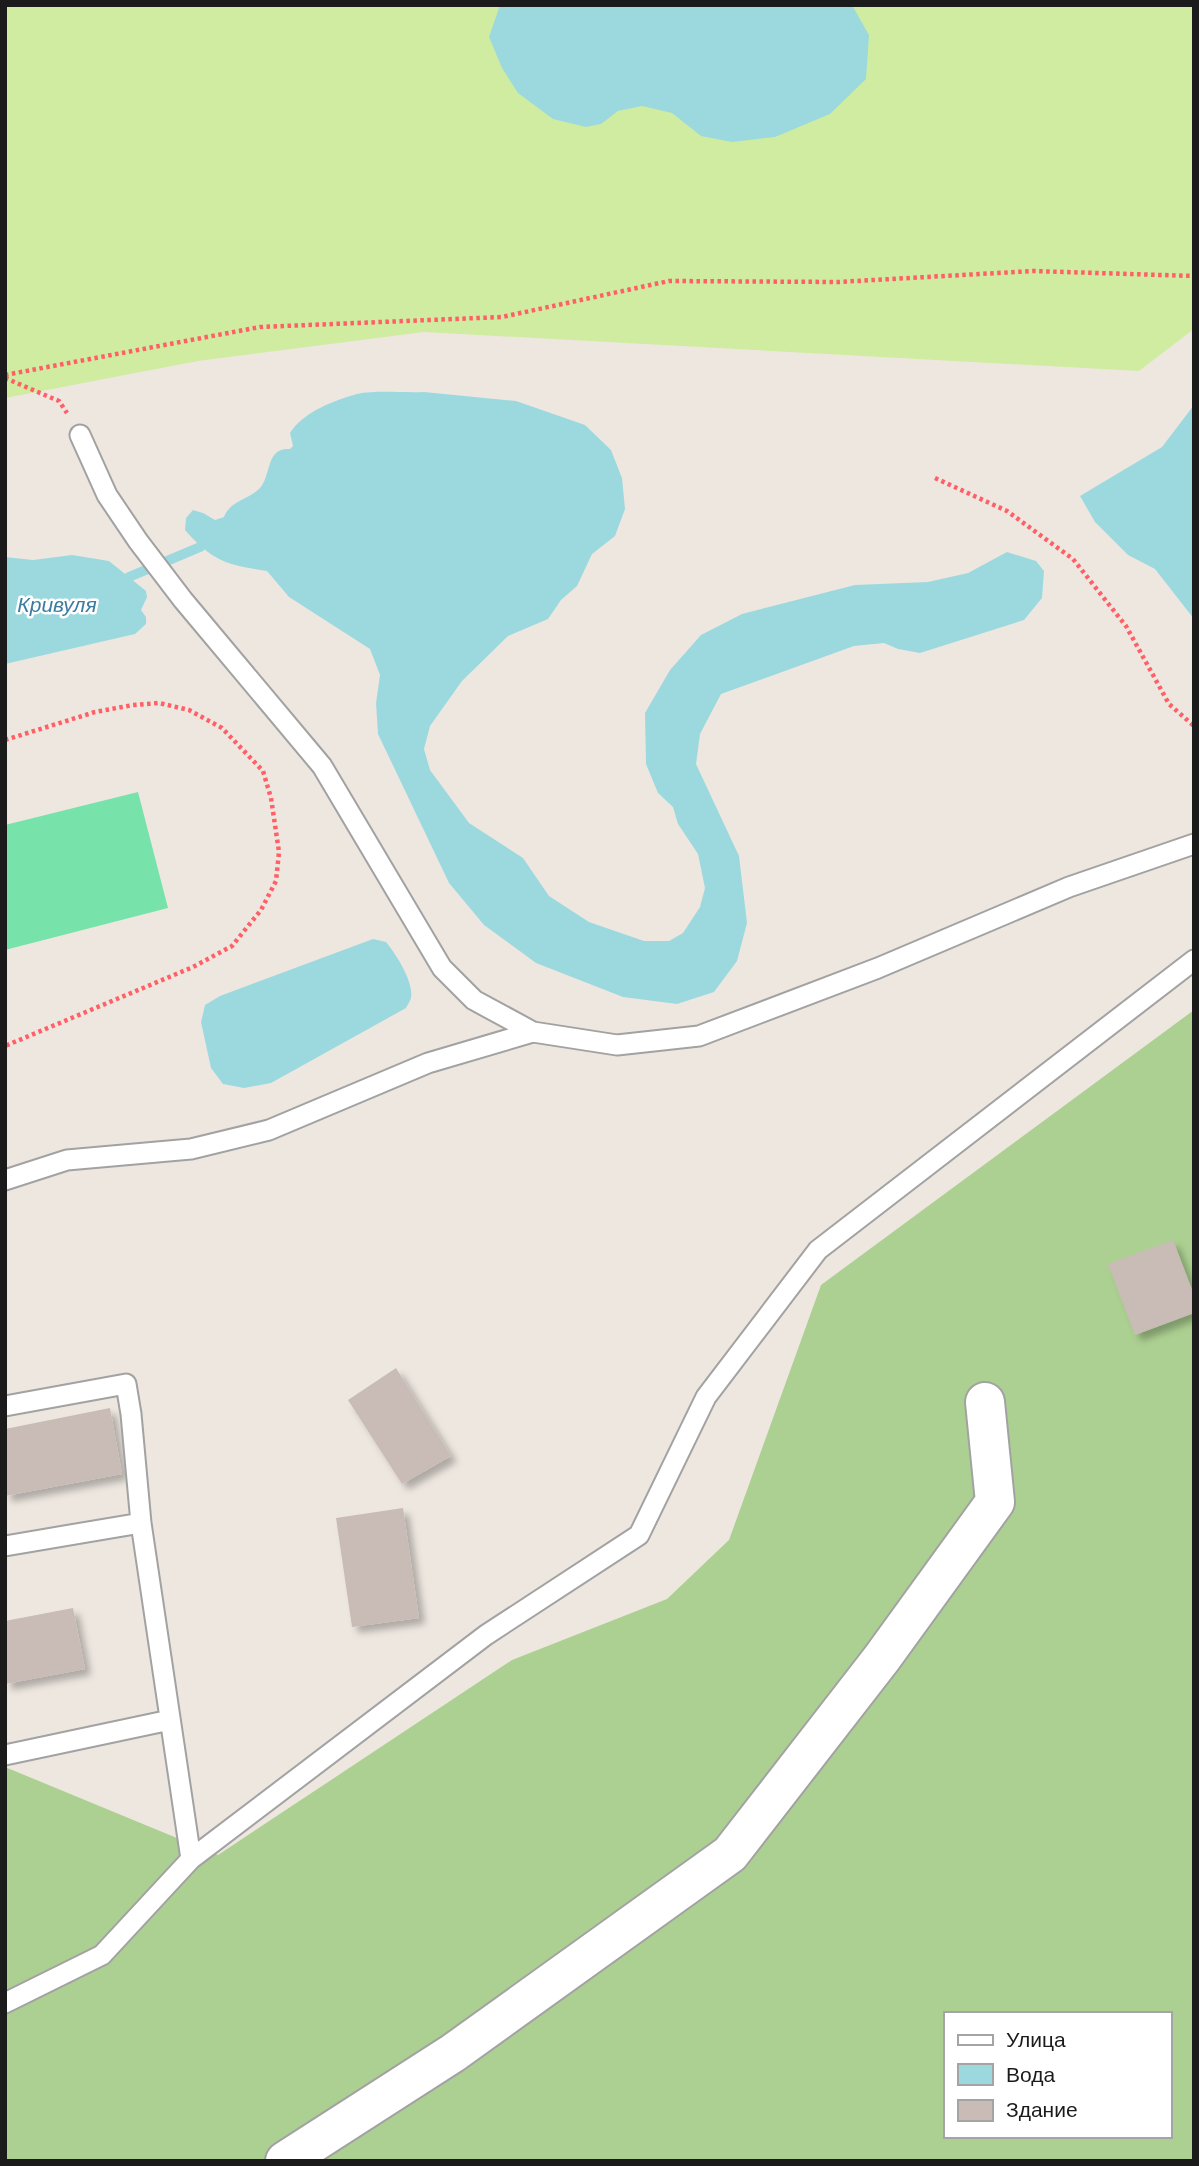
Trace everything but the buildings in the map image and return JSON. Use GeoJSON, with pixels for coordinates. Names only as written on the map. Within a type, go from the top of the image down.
{"type":"FeatureCollection","features":[{"type":"Feature","properties":{"kind":"street"},"geometry":{"type":"LineString","coordinates":[[285,2161],[453,2053],[730,1854],[882,1658],[995,1502],[985,1402]]}},
{"type":"Feature","properties":{"kind":"lane"},"geometry":{"type":"LineString","coordinates":[[80,435],[107,495],[138,541],[183,600],[322,766],[442,968],[474,1000],[533,1032],[617,1045],[699,1036],[878,968],[1069,887],[1194,844]]}},
{"type":"Feature","properties":{"kind":"lane"},"geometry":{"type":"LineString","coordinates":[[5,2003],[102,1955],[191,1859],[486,1635],[639,1535],[706,1397],[818,1250],[1194,960]]}},
{"type":"Feature","properties":{"kind":"lane"},"geometry":{"type":"LineString","coordinates":[[5,1180],[67,1160],[191,1149],[268,1130],[428,1063],[533,1032]]}},
{"type":"Feature","properties":{"kind":"lane"},"geometry":{"type":"LineString","coordinates":[[5,1406],[126,1384],[141,1523],[191,1859]]}},
{"type":"Feature","properties":{"kind":"lane"},"geometry":{"type":"LineString","coordinates":[[5,1546],[141,1523]]}},
{"type":"Feature","properties":{"kind":"lane"},"geometry":{"type":"LineString","coordinates":[[5,1755],[170,1720]]}},
{"type":"Feature","properties":{"kind":"path"},"geometry":{"type":"LineString","coordinates":[[5,376],[260,327],[502,317],[669,281],[838,282],[1033,271],[1194,275]]}},
{"type":"Feature","properties":{"kind":"path"},"geometry":{"type":"LineString","coordinates":[[5,376],[59,401],[80,435]]}},
{"type":"Feature","properties":{"kind":"path"},"geometry":{"type":"LineString","coordinates":[[936,478],[1007,511],[1073,559],[1126,626],[1169,704],[1194,726]]}},
{"type":"Feature","properties":{"kind":"path"},"geometry":{"type":"LineString","coordinates":[[5,740],[95,712],[133,705],[159,702],[190,710],[222,728],[263,771],[271,798],[279,852],[276,881],[261,911],[232,946],[193,967],[5,1046]]}},
{"type":"Feature","properties":{"kind":"green space"},"geometry":{"type":"Polygon","coordinates":[[[5,5],[1194,5],[1194,329],[1139,371],[424,332],[198,361],[5,398],[5,5]]]}},
{"type":"Feature","properties":{"kind":"green space"},"geometry":{"type":"Polygon","coordinates":[[[138,792],[168,908],[5,950],[5,825],[138,792]]]}},
{"type":"Feature","properties":{"kind":"green space"},"geometry":{"type":"Polygon","coordinates":[[[1194,1010],[1194,2161],[5,2161],[5,1767],[218,1855],[512,1660],[667,1599],[729,1540],[821,1285],[1194,1010]]]}},
{"type":"Feature","properties":{"kind":"water"},"geometry":{"type":"Polygon","coordinates":[[[500,5],[852,5],[869,35],[866,79],[830,114],[775,137],[732,142],[701,136],[672,113],[642,106],[618,111],[601,124],[586,127],[553,119],[518,93],[502,68],[489,37],[500,5]]]}},
{"type":"Feature","properties":{"kind":"water"},"geometry":{"type":"Polygon","coordinates":[[[424,392],[516,401],[585,425],[611,450],[622,478],[625,509],[615,536],[592,554],[577,586],[561,600],[548,619],[508,636],[462,681],[430,726],[424,749],[430,770],[469,823],[523,858],[549,896],[589,922],[644,941],[669,941],[683,933],[700,907],[705,888],[698,854],[678,824],[673,807],[658,793],[646,764],[645,713],[670,670],[701,635],[742,614],[855,585],[928,582],[968,573],[1007,552],[1036,561],[1044,571],[1042,598],[1024,620],[920,653],[884,643],[854,646],[721,694],[700,734],[696,764],[739,856],[747,923],[737,961],[714,992],[677,1004],[623,997],[536,963],[484,925],[449,883],[378,734],[376,703],[380,675],[370,649],[289,597],[267,571],[222,560],[204,549],[185,530],[186,518],[193,510],[215,520],[224,517],[235,504],[259,489],[273,457],[293,446],[290,433],[311,413],[357,394],[424,392]]]}},
{"type":"Feature","properties":{"kind":"water"},"geometry":{"type":"Polygon","coordinates":[[[1194,405],[1194,619],[1155,569],[1128,555],[1095,522],[1080,496],[1162,447],[1194,405]]]}},
{"type":"Feature","properties":{"kind":"water","name":"Кривуля"},"geometry":{"type":"Polygon","coordinates":[[[72,555],[109,561],[146,591],[147,597],[141,610],[146,617],[146,624],[135,634],[5,664],[5,557],[33,560],[72,555]]]}},
{"type":"Feature","properties":{"kind":"water"},"geometry":{"type":"Polygon","coordinates":[[[373,939],[386,942],[403,968],[411,991],[406,1008],[271,1083],[244,1088],[223,1084],[211,1068],[201,1022],[205,1005],[220,996],[373,939]]]}},
{"type":"Feature","properties":{"kind":"waterway"},"geometry":{"type":"LineString","coordinates":[[129,577],[200,547]]}}]}
